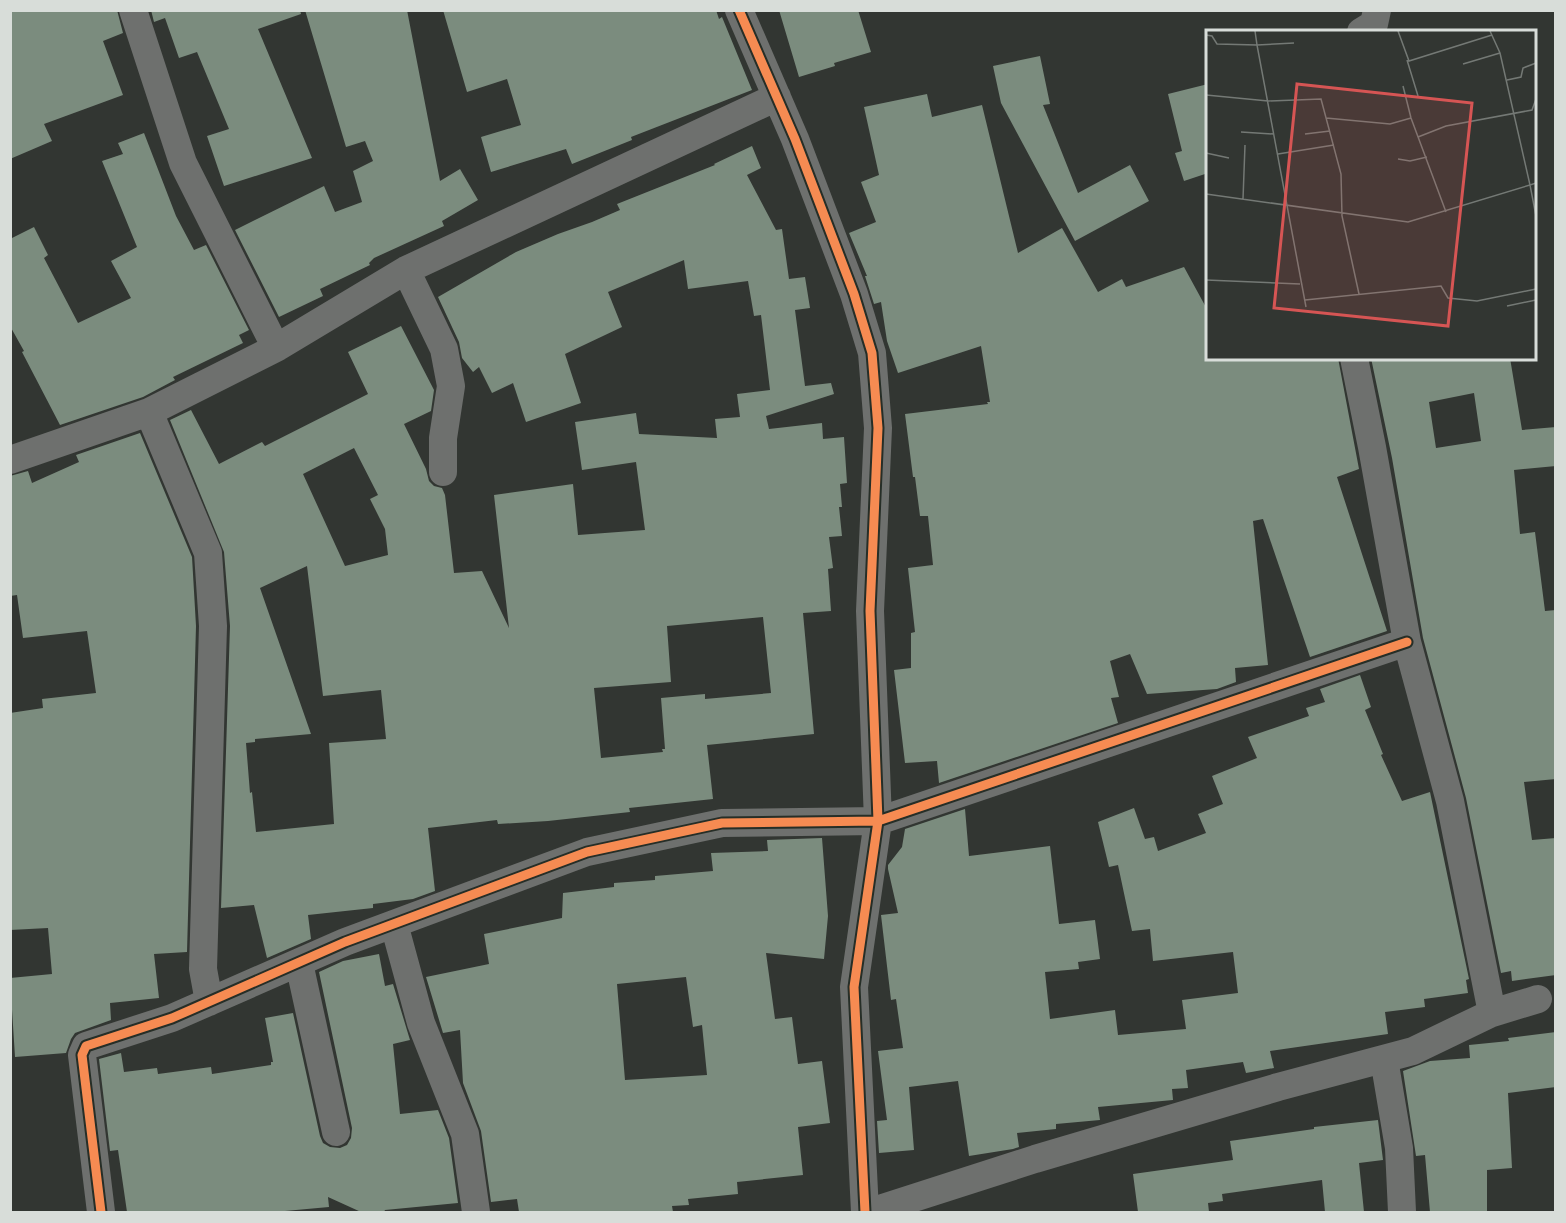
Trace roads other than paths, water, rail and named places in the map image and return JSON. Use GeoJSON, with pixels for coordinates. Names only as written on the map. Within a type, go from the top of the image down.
{"type":"FeatureCollection","features":[{"type":"Feature","properties":{"kind":"street"},"geometry":{"type":"LineString","coordinates":[[133,10],[183,163],[276,348]]}},
{"type":"Feature","properties":{"kind":"street"},"geometry":{"type":"LineString","coordinates":[[739,10],[795,139],[854,294],[872,353],[878,428],[870,611],[878,821],[854,987],[865,1212]]}},
{"type":"Feature","properties":{"kind":"street"},"geometry":{"type":"LineString","coordinates":[[1364,30],[1374,24],[1377,10]]}},
{"type":"Feature","properties":{"kind":"street"},"geometry":{"type":"LineString","coordinates":[[10,460],[149,412],[276,348],[406,270],[777,97]]}},
{"type":"Feature","properties":{"kind":"street"},"geometry":{"type":"LineString","coordinates":[[406,270],[444,349],[451,386],[443,438],[443,472]]}},
{"type":"Feature","properties":{"kind":"street"},"geometry":{"type":"LineString","coordinates":[[1354,360],[1407,642],[1450,801],[1492,1013]]}},
{"type":"Feature","properties":{"kind":"street"},"geometry":{"type":"LineString","coordinates":[[149,412],[208,554],[213,626],[203,969],[209,1002]]}},
{"type":"Feature","properties":{"kind":"street"},"geometry":{"type":"LineString","coordinates":[[101,1212],[82,1055],[86,1046],[172,1018],[394,924],[587,852],[722,823],[878,821],[1407,642]]}},
{"type":"Feature","properties":{"kind":"street"},"geometry":{"type":"LineString","coordinates":[[394,924],[421,1023],[465,1134],[476,1212]]}},
{"type":"Feature","properties":{"kind":"street"},"geometry":{"type":"LineString","coordinates":[[299,963],[336,1132]]}},
{"type":"Feature","properties":{"kind":"street"},"geometry":{"type":"LineString","coordinates":[[870,1212],[1046,1156],[1278,1087],[1413,1051],[1492,1013],[1538,999]]}},
{"type":"Feature","properties":{"kind":"street"},"geometry":{"type":"LineString","coordinates":[[1384,1059],[1399,1148],[1402,1212]]}}]}
